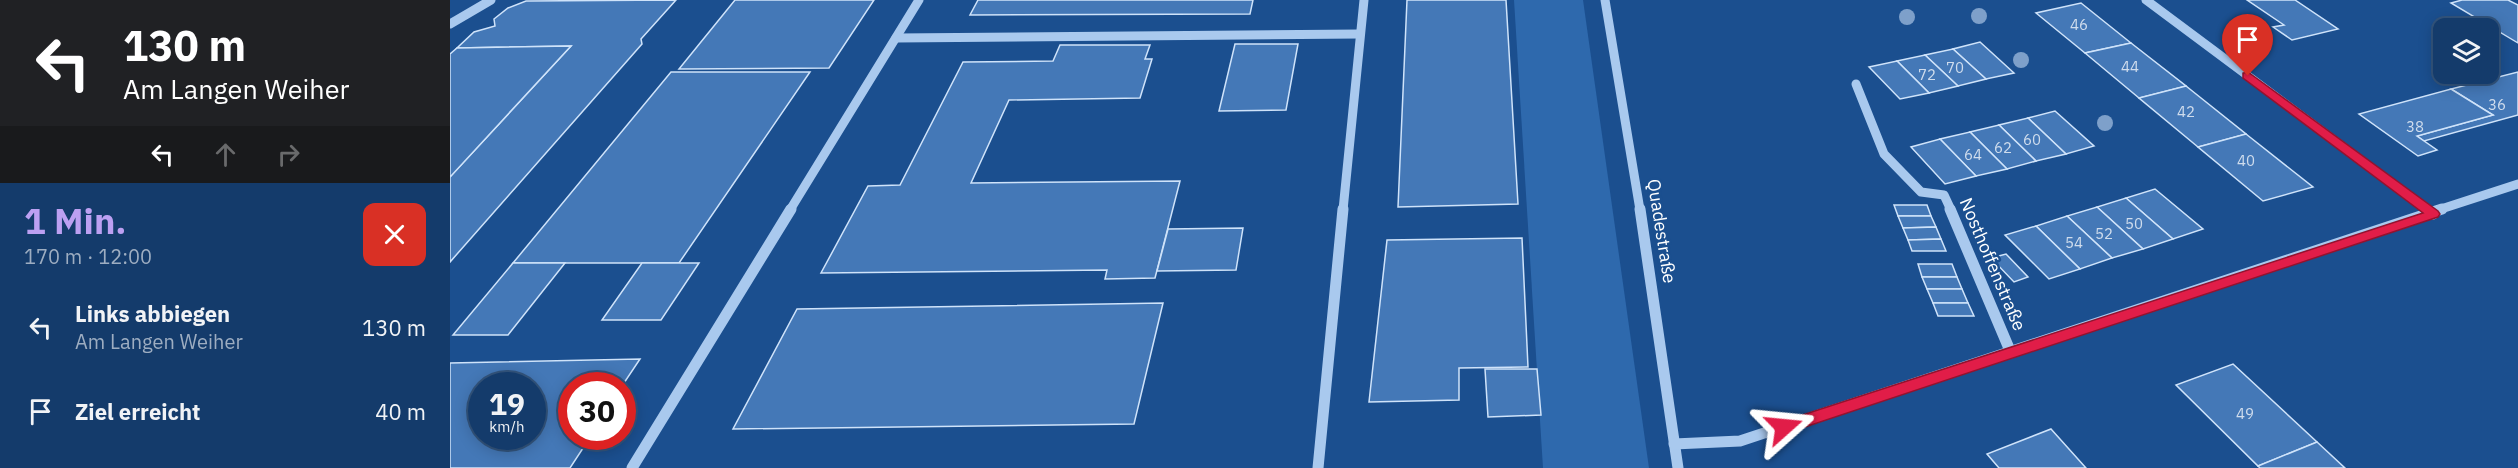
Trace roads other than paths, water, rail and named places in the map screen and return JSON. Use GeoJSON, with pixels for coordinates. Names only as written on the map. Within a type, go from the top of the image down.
{"type":"FeatureCollection","features":[{"type":"Feature","properties":{"kind":"street"},"geometry":{"type":"LineString","coordinates":[[450,24],[491,0]]}},
{"type":"Feature","properties":{"kind":"street"},"geometry":{"type":"LineString","coordinates":[[632,468],[919,0]]}},
{"type":"Feature","properties":{"kind":"street"},"geometry":{"type":"LineString","coordinates":[[1318,468],[1364,0]]}},
{"type":"Feature","properties":{"kind":"street","name":"Quadestraße"},"geometry":{"type":"LineString","coordinates":[[1605,0],[1630,141],[1678,468]]}},
{"type":"Feature","properties":{"kind":"street"},"geometry":{"type":"LineString","coordinates":[[2145,0],[2433,214]]}},
{"type":"Feature","properties":{"kind":"street"},"geometry":{"type":"LineString","coordinates":[[896,38],[1359,34]]}},
{"type":"Feature","properties":{"kind":"street","name":"Nosthoffenstraße"},"geometry":{"type":"LineString","coordinates":[[1856,84],[1884,154],[1921,192],[1944,195],[2011,353]]}},
{"type":"Feature","properties":{"kind":"street","name":"Nosthoffenstraße"},"geometry":{"type":"LineString","coordinates":[[1674,444],[1740,441],[2433,214],[2518,184]]}}]}
